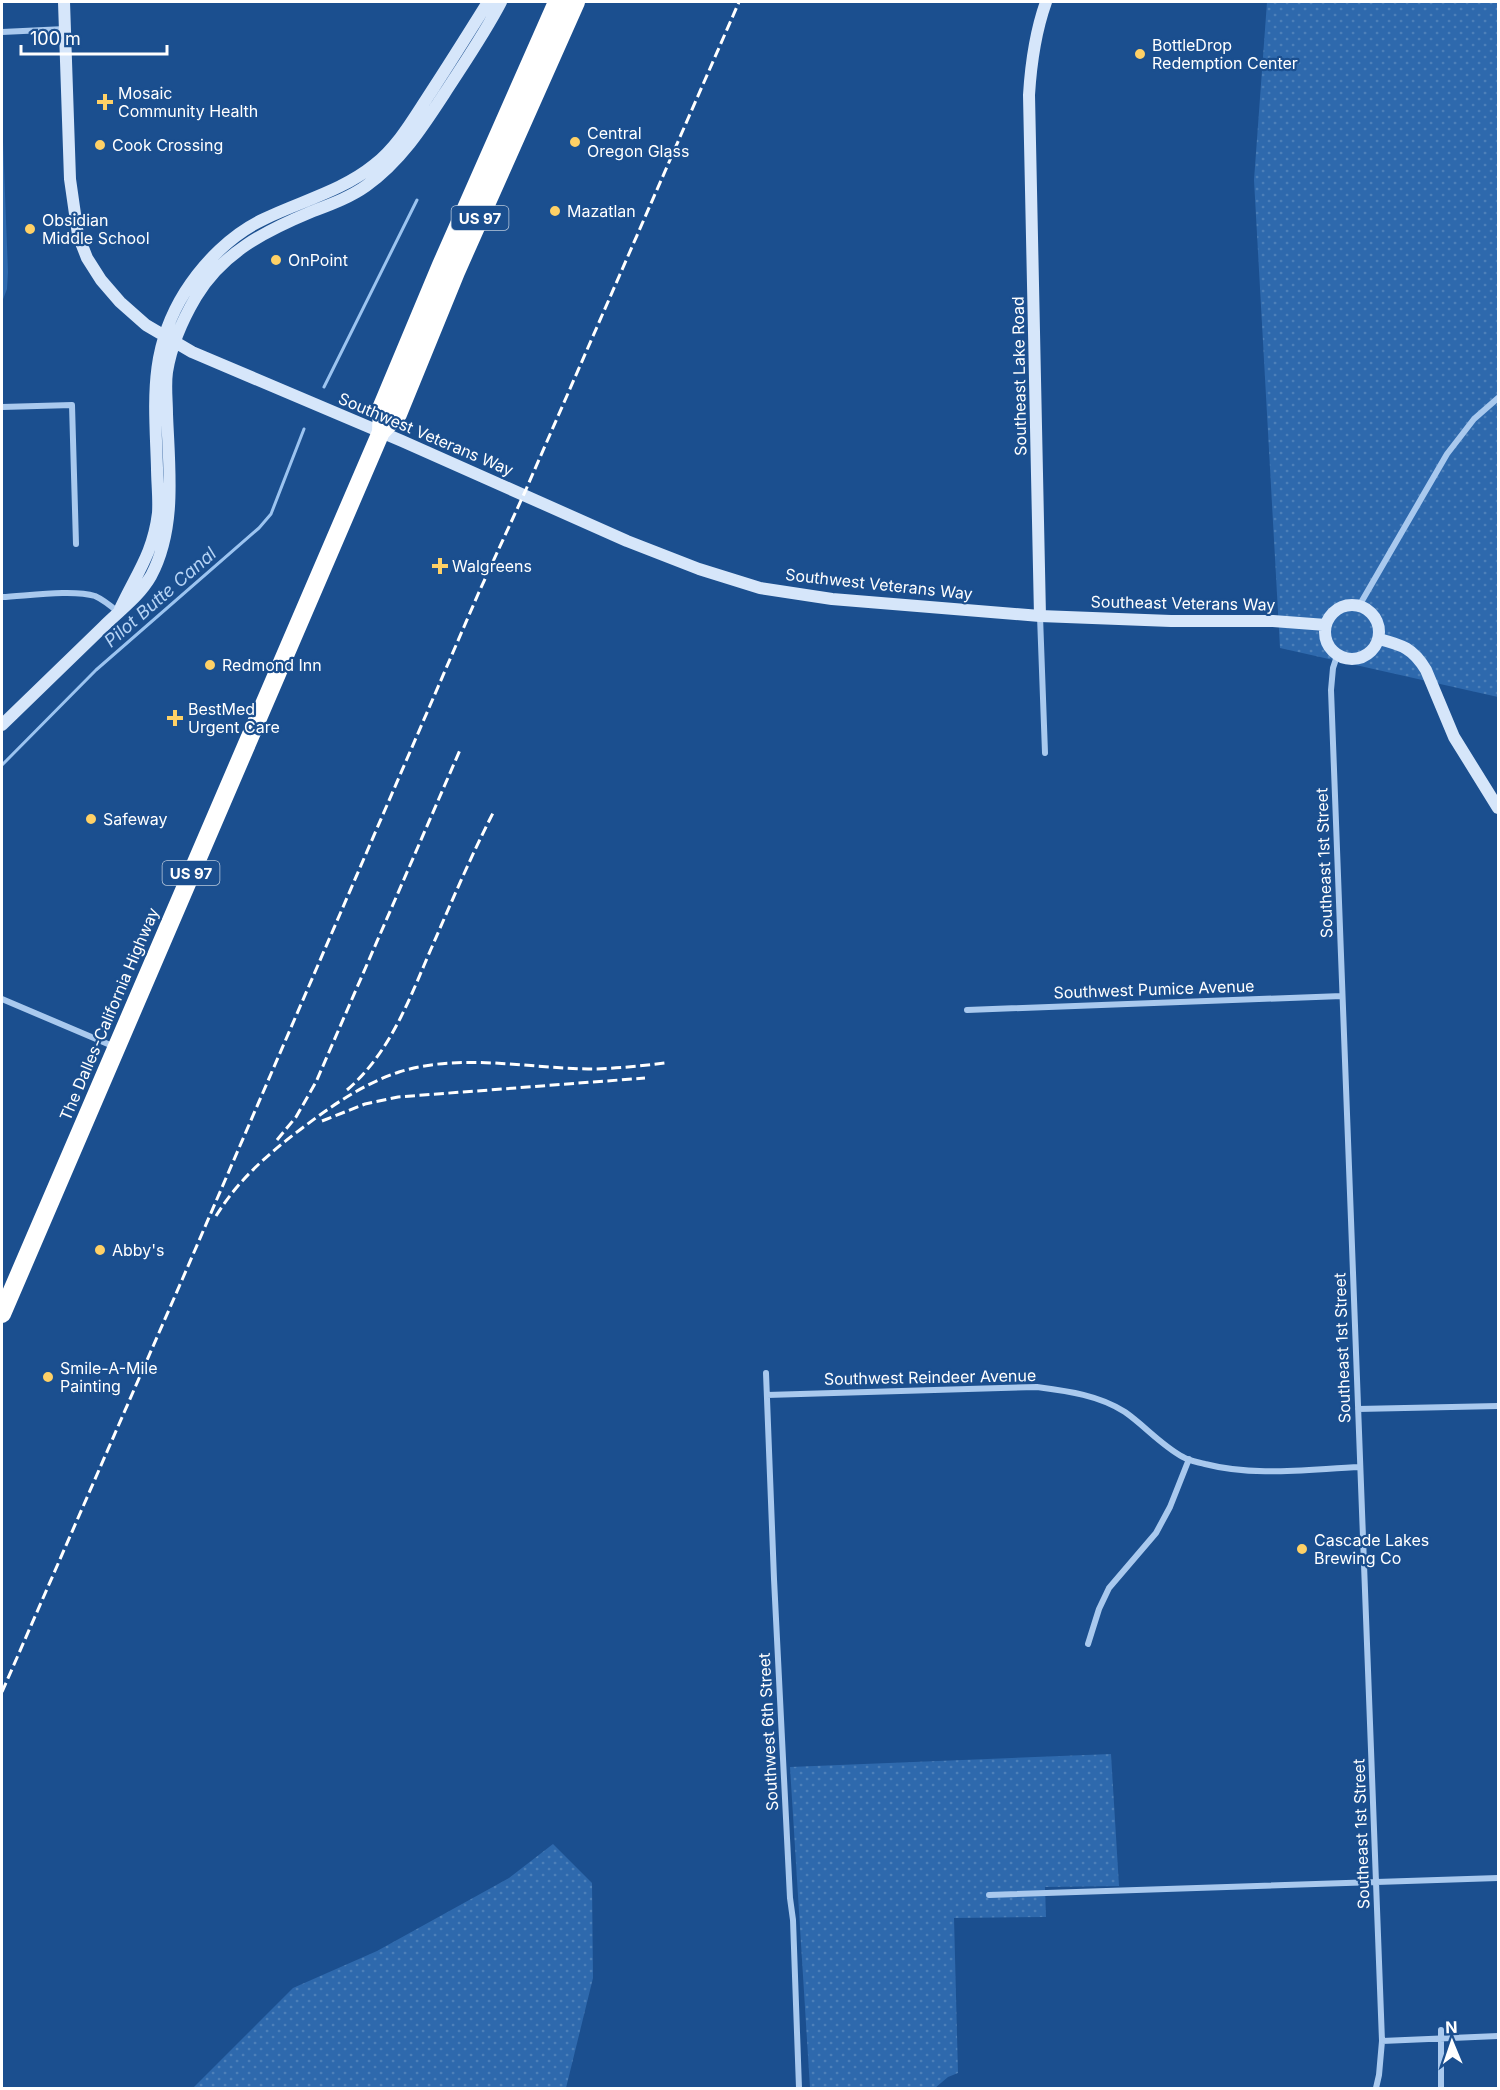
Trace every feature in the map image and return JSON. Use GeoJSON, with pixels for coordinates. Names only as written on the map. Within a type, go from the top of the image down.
{"type":"FeatureCollection","features":[{"type":"Feature","properties":{"kind":"highway","name":"The Dalles-California Highway"},"geometry":{"type":"LineString","coordinates":[[381,432],[382,406],[441,265],[557,2]]}},
{"type":"Feature","properties":{"kind":"highway","name":"The Dalles-California Highway"},"geometry":{"type":"LineString","coordinates":[[2,1314],[381,432],[398,414],[456,272],[576,2]]}},
{"type":"Feature","properties":{"kind":"highway"},"geometry":{"type":"LineString","coordinates":[[542,35],[543,56],[550,61]]}},
{"type":"Feature","properties":{"kind":"main road","name":"Southwest Veterans Way"},"geometry":{"type":"LineString","coordinates":[[64,2],[70,179],[78,235],[87,258],[101,280],[132,314],[170,340],[627,541],[699,569],[760,588],[832,599],[1040,616]]}},
{"type":"Feature","properties":{"kind":"main road"},"geometry":{"type":"LineString","coordinates":[[2,725],[118,612],[140,594],[151,576],[166,534],[169,511],[167,373],[170,340],[175,309],[195,276],[213,255],[262,220],[342,186],[361,175],[388,152],[413,120],[488,2]]}},
{"type":"Feature","properties":{"kind":"main road"},"geometry":{"type":"LineString","coordinates":[[170,340],[206,282],[226,260],[243,246],[280,224],[356,192],[387,169],[409,147],[466,61],[501,2]]}},
{"type":"Feature","properties":{"kind":"main road","name":"Southeast Lake Road"},"geometry":{"type":"LineString","coordinates":[[1040,616],[1029,95],[1031,57],[1037,27],[1046,2]]}},
{"type":"Feature","properties":{"kind":"main road"},"geometry":{"type":"LineString","coordinates":[[1351,605],[1359,606],[1367,609],[1378,622],[1379,639],[1375,647],[1362,658],[1354,660],[1337,656],[1326,642],[1326,625],[1335,611],[1351,605]]}},
{"type":"Feature","properties":{"kind":"main road","name":"Southeast Veterans Way"},"geometry":{"type":"LineString","coordinates":[[1040,616],[1172,621],[1273,621],[1326,625]]}},
{"type":"Feature","properties":{"kind":"main road"},"geometry":{"type":"LineString","coordinates":[[1379,639],[1402,645],[1420,660],[1454,737],[1498,808]]}},
{"type":"Feature","properties":{"kind":"street"},"geometry":{"type":"LineString","coordinates":[[2,32],[65,29]]}},
{"type":"Feature","properties":{"kind":"street"},"geometry":{"type":"LineString","coordinates":[[1359,606],[1447,454],[1474,419],[1498,398]]}},
{"type":"Feature","properties":{"kind":"street"},"geometry":{"type":"LineString","coordinates":[[2,407],[72,405],[76,544]]}},
{"type":"Feature","properties":{"kind":"street"},"geometry":{"type":"LineString","coordinates":[[2,597],[85,594],[104,600],[118,612]]}},
{"type":"Feature","properties":{"kind":"street","name":"Southeast Lake Road"},"geometry":{"type":"LineString","coordinates":[[1040,616],[1045,753]]}},
{"type":"Feature","properties":{"kind":"street","name":"Southeast 1st Street"},"geometry":{"type":"LineString","coordinates":[[1337,656],[1333,668],[1331,690],[1382,2041],[1376,2088]]}},
{"type":"Feature","properties":{"kind":"street","name":"Southwest Pumice Avenue"},"geometry":{"type":"LineString","coordinates":[[967,1010],[1342,996]]}},
{"type":"Feature","properties":{"kind":"street"},"geometry":{"type":"LineString","coordinates":[[2,999],[115,1047]]}},
{"type":"Feature","properties":{"kind":"street","name":"Southwest 6th Street"},"geometry":{"type":"LineString","coordinates":[[766,1373],[800,2088]]}},
{"type":"Feature","properties":{"kind":"street","name":"Southwest Reindeer Avenue"},"geometry":{"type":"LineString","coordinates":[[767,1395],[1037,1387],[1098,1399],[1124,1412],[1158,1440],[1189,1459],[1228,1470],[1272,1472],[1360,1467]]}},
{"type":"Feature","properties":{"kind":"street"},"geometry":{"type":"LineString","coordinates":[[1358,1409],[1498,1406]]}},
{"type":"Feature","properties":{"kind":"street"},"geometry":{"type":"LineString","coordinates":[[1088,1644],[1099,1609],[1109,1588],[1156,1533],[1170,1507],[1189,1459]]}},
{"type":"Feature","properties":{"kind":"street"},"geometry":{"type":"LineString","coordinates":[[989,1895],[1498,1878]]}},
{"type":"Feature","properties":{"kind":"street"},"geometry":{"type":"LineString","coordinates":[[1441,2030],[1442,2088]]}},
{"type":"Feature","properties":{"kind":"street"},"geometry":{"type":"LineString","coordinates":[[1382,2041],[1498,2036]]}},
{"type":"Feature","properties":{"kind":"shaded area"},"geometry":{"type":"Polygon","coordinates":[[[1267,2],[1498,2],[1498,697],[1280,648],[1254,180],[1267,2]]]}},
{"type":"Feature","properties":{"kind":"shaded area"},"geometry":{"type":"Polygon","coordinates":[[[2,115],[8,272],[7,289],[2,302],[2,115]]]}},
{"type":"Feature","properties":{"kind":"shaded area"},"geometry":{"type":"Polygon","coordinates":[[[1111,1754],[1119,1886],[1045,1887],[1046,1917],[954,1918],[958,2073],[948,2077],[935,2088],[810,2088],[790,1767],[1111,1754]]]}},
{"type":"Feature","properties":{"kind":"shaded area"},"geometry":{"type":"Polygon","coordinates":[[[553,1844],[592,1883],[593,1978],[566,2088],[193,2088],[293,1988],[377,1951],[509,1878],[553,1844]]]}},
{"type":"Feature","properties":{"kind":"waterway","name":"Pilot Butte Canal"},"geometry":{"type":"LineString","coordinates":[[324,387],[417,200]]}},
{"type":"Feature","properties":{"kind":"waterway","name":"Pilot Butte Canal"},"geometry":{"type":"LineString","coordinates":[[2,765],[96,670],[259,528],[271,514],[304,429]]}},
{"type":"Feature","properties":{"kind":"railway"},"geometry":{"type":"LineString","coordinates":[[2,1692],[479,592],[739,2]]}},
{"type":"Feature","properties":{"kind":"railway"},"geometry":{"type":"LineString","coordinates":[[277,1140],[296,1117],[316,1082],[460,750]]}},
{"type":"Feature","properties":{"kind":"railway"},"geometry":{"type":"LineString","coordinates":[[347,1090],[375,1060],[397,1025],[494,811]]}},
{"type":"Feature","properties":{"kind":"railway"},"geometry":{"type":"LineString","coordinates":[[216,1216],[244,1179],[289,1138],[348,1096],[399,1072],[422,1066],[469,1062],[588,1069],[665,1063]]}},
{"type":"Feature","properties":{"kind":"railway"},"geometry":{"type":"LineString","coordinates":[[322,1121],[365,1104],[398,1097],[645,1078]]}},
{"type":"Feature","properties":{"kind":"place","name":"BottleDrop Redemption Center"},"geometry":{"type":"Point","coordinates":[1140,54]}},
{"type":"Feature","properties":{"kind":"place","name":"Mosaic Community Health"},"geometry":{"type":"Point","coordinates":[105,102]}},
{"type":"Feature","properties":{"kind":"place","name":"Central Oregon Glass"},"geometry":{"type":"Point","coordinates":[575,142]}},
{"type":"Feature","properties":{"kind":"place","name":"Cook Crossing"},"geometry":{"type":"Point","coordinates":[100,145]}},
{"type":"Feature","properties":{"kind":"place","name":"Mazatlan"},"geometry":{"type":"Point","coordinates":[555,211]}},
{"type":"Feature","properties":{"kind":"place","name":"Obsidian Middle School"},"geometry":{"type":"Point","coordinates":[30,229]}},
{"type":"Feature","properties":{"kind":"place","name":"OnPoint"},"geometry":{"type":"Point","coordinates":[276,260]}},
{"type":"Feature","properties":{"kind":"place","name":"Walgreens"},"geometry":{"type":"Point","coordinates":[440,566]}},
{"type":"Feature","properties":{"kind":"place","name":"Redmond Inn"},"geometry":{"type":"Point","coordinates":[210,665]}},
{"type":"Feature","properties":{"kind":"place","name":"BestMed Urgent Care"},"geometry":{"type":"Point","coordinates":[175,718]}},
{"type":"Feature","properties":{"kind":"place","name":"Safeway"},"geometry":{"type":"Point","coordinates":[91,819]}},
{"type":"Feature","properties":{"kind":"place","name":"Abby's"},"geometry":{"type":"Point","coordinates":[100,1250]}},
{"type":"Feature","properties":{"kind":"place","name":"Smile-A-Mile Painting"},"geometry":{"type":"Point","coordinates":[48,1377]}},
{"type":"Feature","properties":{"kind":"place","name":"Cascade Lakes Brewing Co"},"geometry":{"type":"Point","coordinates":[1302,1549]}}]}
